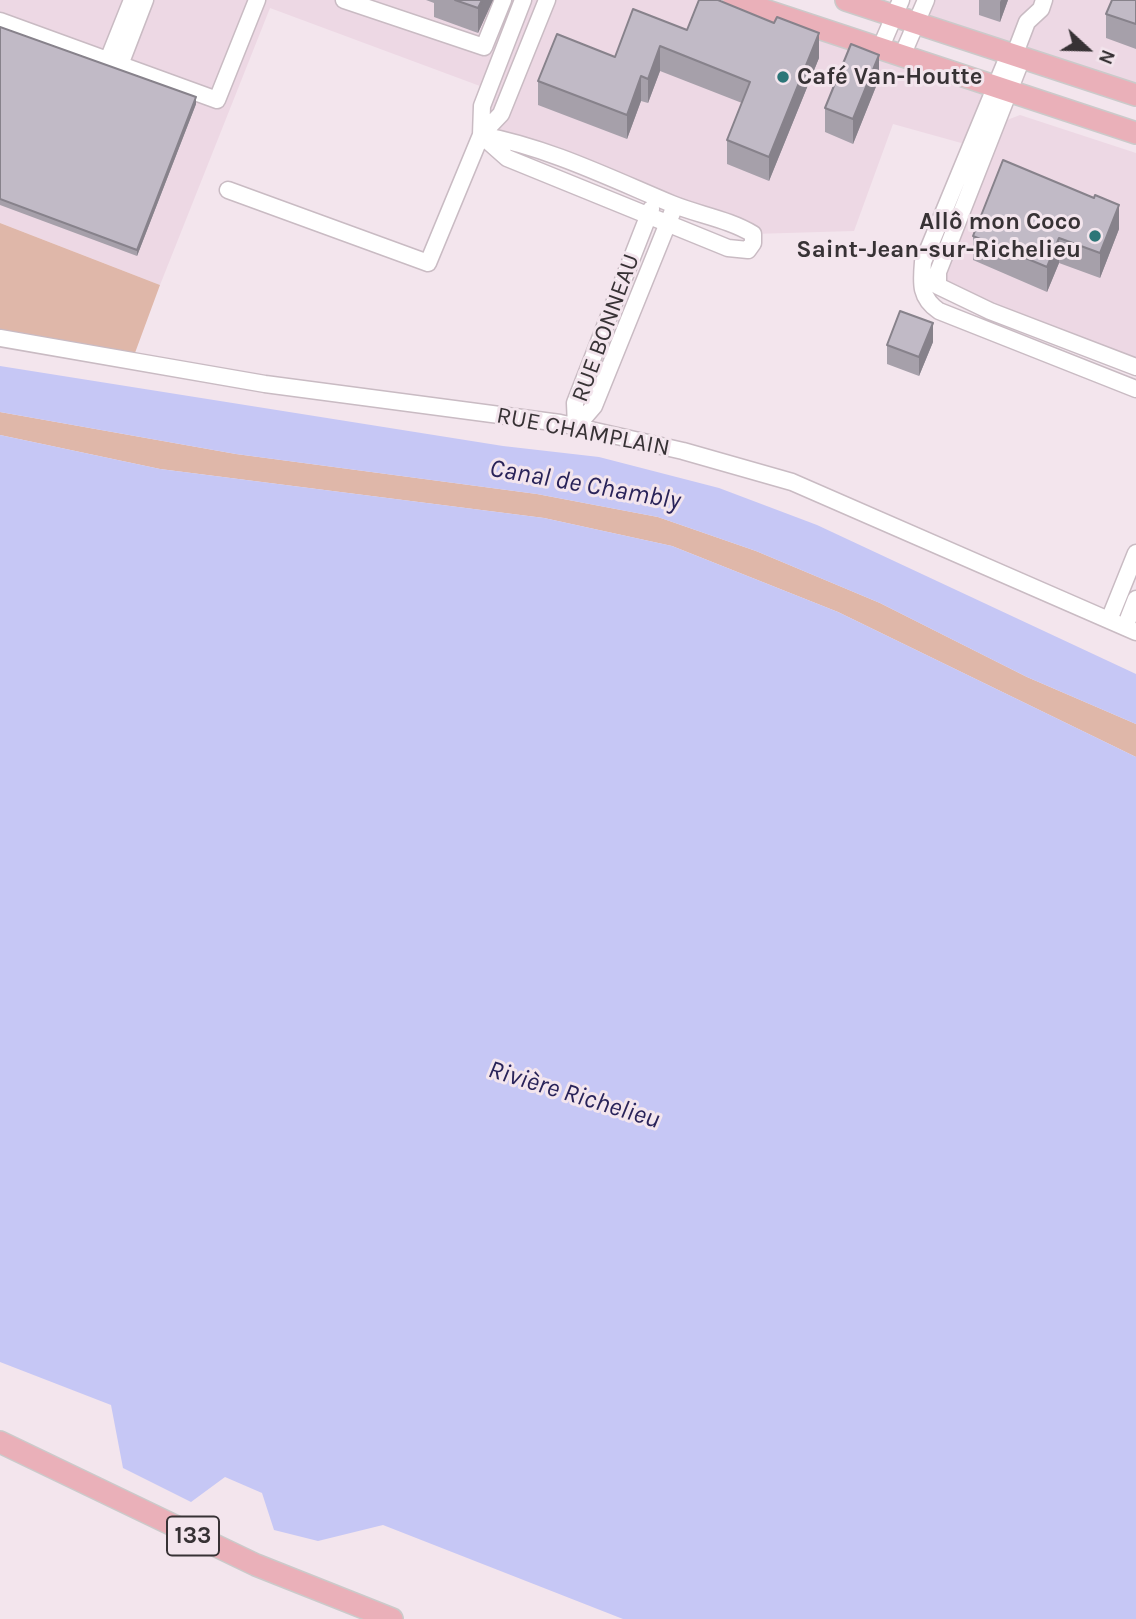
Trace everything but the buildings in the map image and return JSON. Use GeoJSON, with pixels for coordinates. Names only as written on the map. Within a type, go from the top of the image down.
{"type":"FeatureCollection","features":[{"type":"Feature","properties":{"kind":"main road"},"geometry":{"type":"LineString","coordinates":[[734,0],[1136,133]]}},
{"type":"Feature","properties":{"kind":"main road"},"geometry":{"type":"LineString","coordinates":[[846,0],[898,8],[917,23],[1136,95]]}},
{"type":"Feature","properties":{"kind":"main road","name":"133"},"geometry":{"type":"LineString","coordinates":[[0,1443],[245,1560],[391,1619]]}},
{"type":"Feature","properties":{"kind":"street"},"geometry":{"type":"LineString","coordinates":[[114,63],[132,0]]}},
{"type":"Feature","properties":{"kind":"street"},"geometry":{"type":"LineString","coordinates":[[114,63],[145,0]]}},
{"type":"Feature","properties":{"kind":"street"},"geometry":{"type":"LineString","coordinates":[[0,21],[217,100],[255,0]]}},
{"type":"Feature","properties":{"kind":"street"},"geometry":{"type":"LineString","coordinates":[[344,0],[484,47],[527,50]]}},
{"type":"Feature","properties":{"kind":"street"},"geometry":{"type":"LineString","coordinates":[[484,47],[503,0]]}},
{"type":"Feature","properties":{"kind":"street"},"geometry":{"type":"LineString","coordinates":[[228,190],[428,263],[481,135],[482,106],[523,0]]}},
{"type":"Feature","properties":{"kind":"street"},"geometry":{"type":"LineString","coordinates":[[481,135],[501,114],[547,0]]}},
{"type":"Feature","properties":{"kind":"street"},"geometry":{"type":"LineString","coordinates":[[902,56],[926,0]]}},
{"type":"Feature","properties":{"kind":"street"},"geometry":{"type":"LineString","coordinates":[[927,303],[938,286],[937,272],[979,148],[1027,22],[1041,9],[1044,0]]}},
{"type":"Feature","properties":{"kind":"street"},"geometry":{"type":"LineString","coordinates":[[880,49],[898,8]]}},
{"type":"Feature","properties":{"kind":"street"},"geometry":{"type":"LineString","coordinates":[[481,135],[517,142],[676,205],[738,225],[753,233],[753,243],[748,250],[728,248],[508,158],[481,135]]}},
{"type":"Feature","properties":{"kind":"street"},"geometry":{"type":"LineString","coordinates":[[979,148],[923,262],[920,284],[927,303],[939,312],[1136,389]]}},
{"type":"Feature","properties":{"kind":"street"},"geometry":{"type":"LineString","coordinates":[[574,186],[581,167]]}},
{"type":"Feature","properties":{"kind":"street","name":"RUE BONNEAU"},"geometry":{"type":"LineString","coordinates":[[576,427],[575,403],[656,197]]}},
{"type":"Feature","properties":{"kind":"street","name":"RUE BONNEAU"},"geometry":{"type":"LineString","coordinates":[[576,427],[594,406],[676,205]]}},
{"type":"Feature","properties":{"kind":"street"},"geometry":{"type":"LineString","coordinates":[[938,286],[990,311],[1136,367]]}},
{"type":"Feature","properties":{"kind":"street"},"geometry":{"type":"LineString","coordinates":[[983,327],[990,311]]}},
{"type":"Feature","properties":{"kind":"street","name":"RUE CHAMPLAIN"},"geometry":{"type":"LineString","coordinates":[[0,338],[265,384],[576,427],[683,452],[792,482],[1130,630]]}},
{"type":"Feature","properties":{"kind":"street"},"geometry":{"type":"LineString","coordinates":[[1086,368],[1094,350]]}},
{"type":"Feature","properties":{"kind":"street"},"geometry":{"type":"LineString","coordinates":[[1109,620],[1136,553]]}},
{"type":"Feature","properties":{"kind":"street"},"geometry":{"type":"LineString","coordinates":[[1130,630],[1136,599]]}},
{"type":"Feature","properties":{"kind":"shaded area"},"geometry":{"type":"Polygon","coordinates":[[[0,0],[733,0],[995,88],[972,146],[893,124],[854,231],[753,234],[481,135],[488,89],[270,8],[160,285],[0,223],[0,0]]]}},
{"type":"Feature","properties":{"kind":"shaded area"},"geometry":{"type":"Polygon","coordinates":[[[926,0],[1136,0],[1136,95],[917,23],[926,0]]]}},
{"type":"Feature","properties":{"kind":"shaded area"},"geometry":{"type":"Polygon","coordinates":[[[1020,115],[1136,153],[1136,366],[942,284],[1007,120],[1020,115]]]}},
{"type":"Feature","properties":{"kind":"shaded area"},"geometry":{"type":"Polygon","coordinates":[[[0,223],[160,285],[132,361],[0,338],[0,223]]]}},
{"type":"Feature","properties":{"kind":"shaded area"},"geometry":{"type":"Polygon","coordinates":[[[0,412],[236,454],[537,494],[658,517],[756,551],[880,603],[1027,677],[1136,724],[1136,757],[838,612],[672,546],[544,518],[160,469],[0,435],[0,412]]]}},
{"type":"Feature","properties":{"kind":"water","name":"Canal de Chambly"},"geometry":{"type":"Polygon","coordinates":[[[0,366],[503,446],[599,457],[719,488],[817,525],[1136,674],[1136,724],[1027,677],[880,603],[756,551],[658,517],[537,494],[236,454],[0,412],[0,366]]]}},
{"type":"Feature","properties":{"kind":"water","name":"Rivière Richelieu"},"geometry":{"type":"Polygon","coordinates":[[[0,435],[160,469],[544,518],[672,546],[838,612],[1136,757],[1136,1619],[623,1619],[383,1525],[318,1541],[274,1530],[262,1493],[225,1477],[191,1502],[123,1468],[111,1405],[0,1362],[0,435]]]}},
{"type":"Feature","properties":{"kind":"place","name":"Café Van-Houtte"},"geometry":{"type":"Point","coordinates":[783,77]}},
{"type":"Feature","properties":{"kind":"place","name":"Allô mon Coco Saint-Jean-sur-Richelieu"},"geometry":{"type":"Point","coordinates":[1095,236]}}]}
